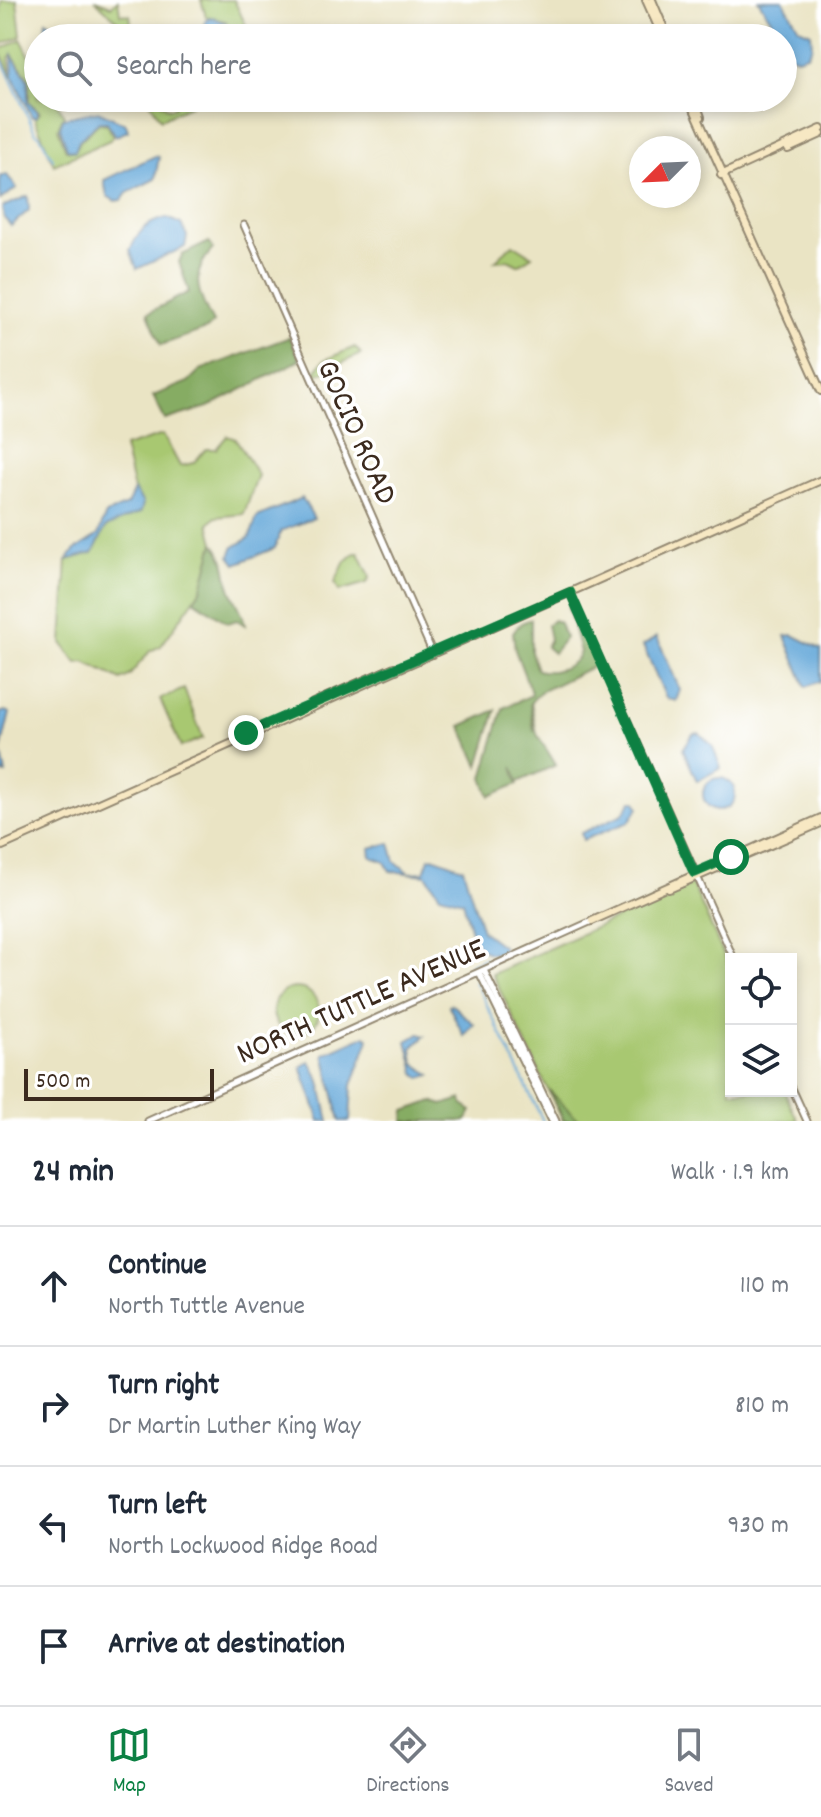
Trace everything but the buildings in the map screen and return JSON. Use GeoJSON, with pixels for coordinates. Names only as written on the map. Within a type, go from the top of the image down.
{"type":"FeatureCollection","features":[{"type":"Feature","properties":{"kind":"main road"},"geometry":{"type":"LineString","coordinates":[[649,0],[660,24]]}},
{"type":"Feature","properties":{"kind":"main road"},"geometry":{"type":"LineString","coordinates":[[698,112],[821,391]]}},
{"type":"Feature","properties":{"kind":"main road"},"geometry":{"type":"LineString","coordinates":[[724,177],[821,132]]}},
{"type":"Feature","properties":{"kind":"main road"},"geometry":{"type":"LineString","coordinates":[[0,845],[821,480]]}},
{"type":"Feature","properties":{"kind":"main road"},"geometry":{"type":"LineString","coordinates":[[382,676],[399,665],[432,653]]}},
{"type":"Feature","properties":{"kind":"main road","name":"NORTH TUTTLE AVENUE"},"geometry":{"type":"LineString","coordinates":[[592,921],[821,821]]}},
{"type":"Feature","properties":{"kind":"street","name":"GOCIO ROAD"},"geometry":{"type":"LineString","coordinates":[[244,225],[432,653]]}},
{"type":"Feature","properties":{"kind":"street"},"geometry":{"type":"LineString","coordinates":[[570,592],[731,953]]}},
{"type":"Feature","properties":{"kind":"street","name":"NORTH TUTTLE AVENUE"},"geometry":{"type":"LineString","coordinates":[[148,1121],[592,921]]}},
{"type":"Feature","properties":{"kind":"street"},"geometry":{"type":"LineString","coordinates":[[482,971],[554,1121]]}},
{"type":"Feature","properties":{"kind":"street"},"geometry":{"type":"LineString","coordinates":[[796,1097],[807,1121]]}},
{"type":"Feature","properties":{"kind":"green space"},"geometry":{"type":"Polygon","coordinates":[[[17,0],[21,36],[0,45],[1,1],[17,0]]]}},
{"type":"Feature","properties":{"kind":"green space"},"geometry":{"type":"Polygon","coordinates":[[[95,0],[111,6],[118,0],[120,14],[130,15],[131,24],[119,24],[95,0]]]}},
{"type":"Feature","properties":{"kind":"green space"},"geometry":{"type":"Polygon","coordinates":[[[201,0],[234,0],[245,24],[227,24],[226,21],[206,17],[201,0]]]}},
{"type":"Feature","properties":{"kind":"green space"},"geometry":{"type":"Polygon","coordinates":[[[21,39],[24,45],[24,72],[12,54],[9,58],[11,77],[0,50],[21,39]]]}},
{"type":"Feature","properties":{"kind":"green space"},"geometry":{"type":"Polygon","coordinates":[[[40,112],[62,112],[64,115],[58,128],[66,150],[75,151],[80,141],[99,123],[107,124],[113,136],[54,165],[35,119],[40,112]]]}},
{"type":"Feature","properties":{"kind":"green space"},"geometry":{"type":"Polygon","coordinates":[[[156,112],[176,112],[161,119],[156,112]]]}},
{"type":"Feature","properties":{"kind":"green space"},"geometry":{"type":"Polygon","coordinates":[[[209,242],[213,249],[201,267],[198,284],[213,323],[207,329],[161,345],[148,313],[189,292],[179,262],[182,255],[209,242]]]}},
{"type":"Feature","properties":{"kind":"green space"},"geometry":{"type":"Polygon","coordinates":[[[513,244],[532,256],[518,265],[508,260],[495,261],[513,244]]]}},
{"type":"Feature","properties":{"kind":"green space"},"geometry":{"type":"Polygon","coordinates":[[[290,337],[300,360],[208,407],[165,420],[153,396],[188,382],[200,370],[290,337]]]}},
{"type":"Feature","properties":{"kind":"green space"},"geometry":{"type":"Polygon","coordinates":[[[355,347],[361,354],[317,375],[315,371],[324,360],[355,347]]]}},
{"type":"Feature","properties":{"kind":"green space"},"geometry":{"type":"Polygon","coordinates":[[[163,435],[180,466],[193,463],[206,449],[216,449],[227,436],[236,439],[258,475],[244,514],[216,517],[209,523],[214,543],[202,588],[161,646],[150,651],[129,676],[121,680],[85,662],[77,663],[62,643],[67,560],[93,553],[106,527],[141,511],[143,503],[134,490],[124,447],[163,435]]]}},
{"type":"Feature","properties":{"kind":"green space"},"geometry":{"type":"Polygon","coordinates":[[[214,543],[222,555],[245,625],[237,620],[228,623],[194,600],[202,588],[214,543]]]}},
{"type":"Feature","properties":{"kind":"green space"},"geometry":{"type":"Polygon","coordinates":[[[359,553],[370,576],[367,583],[339,591],[335,582],[344,563],[359,553]]]}},
{"type":"Feature","properties":{"kind":"green space"},"geometry":{"type":"Polygon","coordinates":[[[571,601],[598,664],[540,692],[530,703],[534,732],[531,703],[537,734],[556,765],[518,782],[513,767],[518,784],[490,796],[483,778],[503,708],[532,695],[515,650],[513,632],[521,623],[531,619],[531,652],[537,670],[556,670],[568,666],[580,652],[568,607],[571,601]]]}},
{"type":"Feature","properties":{"kind":"green space"},"geometry":{"type":"Polygon","coordinates":[[[553,620],[560,623],[565,638],[553,653],[546,647],[550,639],[547,625],[553,620]]]}},
{"type":"Feature","properties":{"kind":"green space"},"geometry":{"type":"Polygon","coordinates":[[[184,689],[203,738],[181,747],[160,699],[184,689]]]}},
{"type":"Feature","properties":{"kind":"green space"},"geometry":{"type":"Polygon","coordinates":[[[496,710],[479,766],[461,726],[496,710]]]}},
{"type":"Feature","properties":{"kind":"green space"},"geometry":{"type":"Polygon","coordinates":[[[692,884],[725,958],[725,1097],[787,1097],[798,1121],[563,1121],[492,974],[692,884]]]}},
{"type":"Feature","properties":{"kind":"green space"},"geometry":{"type":"Polygon","coordinates":[[[296,988],[312,995],[319,1011],[312,1027],[296,1034],[280,1027],[273,1011],[280,995],[296,988]]]}},
{"type":"Feature","properties":{"kind":"green space"},"geometry":{"type":"Polygon","coordinates":[[[549,1090],[579,1121],[564,1121],[549,1090]]]}},
{"type":"Feature","properties":{"kind":"green space"},"geometry":{"type":"Polygon","coordinates":[[[462,1099],[463,1105],[472,1111],[466,1121],[404,1121],[405,1111],[433,1101],[442,1105],[462,1099]]]}},
{"type":"Feature","properties":{"kind":"water"},"geometry":{"type":"Polygon","coordinates":[[[758,0],[783,0],[797,24],[774,24],[758,0]]]}},
{"type":"Feature","properties":{"kind":"water"},"geometry":{"type":"Polygon","coordinates":[[[213,17],[227,24],[205,24],[213,17]]]}},
{"type":"Feature","properties":{"kind":"water"},"geometry":{"type":"Polygon","coordinates":[[[797,24],[811,33],[812,45],[807,55],[797,58],[797,24]]]}},
{"type":"Feature","properties":{"kind":"water"},"geometry":{"type":"Polygon","coordinates":[[[12,55],[24,74],[24,100],[13,77],[12,55]]]}},
{"type":"Feature","properties":{"kind":"water"},"geometry":{"type":"Polygon","coordinates":[[[100,112],[126,124],[128,131],[116,136],[107,122],[99,122],[79,140],[75,151],[67,149],[60,127],[63,118],[100,112]]]}},
{"type":"Feature","properties":{"kind":"water"},"geometry":{"type":"Polygon","coordinates":[[[155,156],[159,157],[155,179],[127,193],[122,200],[115,201],[107,196],[104,180],[155,156]]]}},
{"type":"Feature","properties":{"kind":"water"},"geometry":{"type":"Polygon","coordinates":[[[7,175],[17,188],[0,200],[0,176],[7,175]]]}},
{"type":"Feature","properties":{"kind":"water"},"geometry":{"type":"Polygon","coordinates":[[[28,196],[29,210],[11,226],[4,218],[2,207],[28,196]]]}},
{"type":"Feature","properties":{"kind":"water"},"geometry":{"type":"Polygon","coordinates":[[[167,218],[181,224],[187,236],[185,247],[137,269],[130,250],[137,238],[148,225],[167,218]]]}},
{"type":"Feature","properties":{"kind":"water"},"geometry":{"type":"Polygon","coordinates":[[[134,490],[143,503],[141,512],[106,527],[93,553],[67,560],[75,550],[98,535],[106,514],[127,505],[134,490]]]}},
{"type":"Feature","properties":{"kind":"water"},"geometry":{"type":"Polygon","coordinates":[[[302,498],[314,518],[281,531],[275,548],[236,564],[230,556],[233,548],[250,537],[257,517],[302,498]]]}},
{"type":"Feature","properties":{"kind":"water"},"geometry":{"type":"Polygon","coordinates":[[[793,635],[821,649],[821,681],[806,687],[785,636],[793,635]]]}},
{"type":"Feature","properties":{"kind":"water"},"geometry":{"type":"Polygon","coordinates":[[[657,637],[680,690],[676,701],[666,698],[643,646],[657,637]]]}},
{"type":"Feature","properties":{"kind":"water"},"geometry":{"type":"Polygon","coordinates":[[[0,713],[10,713],[1,750],[6,774],[0,773],[0,713]]]}},
{"type":"Feature","properties":{"kind":"water"},"geometry":{"type":"Polygon","coordinates":[[[699,733],[712,745],[721,768],[697,781],[683,749],[693,734],[699,733]]]}},
{"type":"Feature","properties":{"kind":"water"},"geometry":{"type":"Polygon","coordinates":[[[719,778],[730,783],[735,794],[730,805],[719,810],[708,805],[703,794],[708,783],[719,778]]]}},
{"type":"Feature","properties":{"kind":"water"},"geometry":{"type":"Polygon","coordinates":[[[632,801],[636,801],[639,807],[629,822],[583,840],[581,833],[623,814],[632,801]]]}},
{"type":"Feature","properties":{"kind":"water"},"geometry":{"type":"Polygon","coordinates":[[[390,843],[395,861],[409,873],[424,872],[429,858],[433,857],[463,868],[482,931],[503,947],[503,952],[492,954],[478,946],[470,930],[463,901],[440,895],[426,875],[390,871],[385,862],[371,857],[370,848],[390,843]]]}},
{"type":"Feature","properties":{"kind":"water"},"geometry":{"type":"Polygon","coordinates":[[[451,1004],[474,1024],[464,1036],[449,1006],[451,1004]]]}},
{"type":"Feature","properties":{"kind":"water"},"geometry":{"type":"Polygon","coordinates":[[[419,1034],[425,1036],[412,1048],[414,1063],[431,1075],[421,1078],[415,1073],[407,1041],[419,1034]]]}},
{"type":"Feature","properties":{"kind":"water"},"geometry":{"type":"Polygon","coordinates":[[[366,1035],[369,1039],[352,1085],[350,1121],[340,1121],[324,1054],[366,1035]]]}},
{"type":"Feature","properties":{"kind":"water"},"geometry":{"type":"Polygon","coordinates":[[[310,1061],[320,1081],[329,1121],[320,1121],[301,1067],[310,1061]]]}},
{"type":"Feature","properties":{"kind":"waterway"},"geometry":{"type":"LineString","coordinates":[[0,56],[24,108]]}},
{"type":"Feature","properties":{"kind":"waterway"},"geometry":{"type":"LineString","coordinates":[[26,112],[53,159]]}},
{"type":"Feature","properties":{"kind":"waterway"},"geometry":{"type":"LineString","coordinates":[[470,970],[470,965],[485,958]]}},
{"type":"Feature","properties":{"kind":"waterway"},"geometry":{"type":"LineString","coordinates":[[475,981],[543,1121]]}},
{"type":"Feature","properties":{"kind":"route"},"geometry":{"type":"LineString","coordinates":[[246,733],[570,592],[694,873],[731,857]]}}]}
